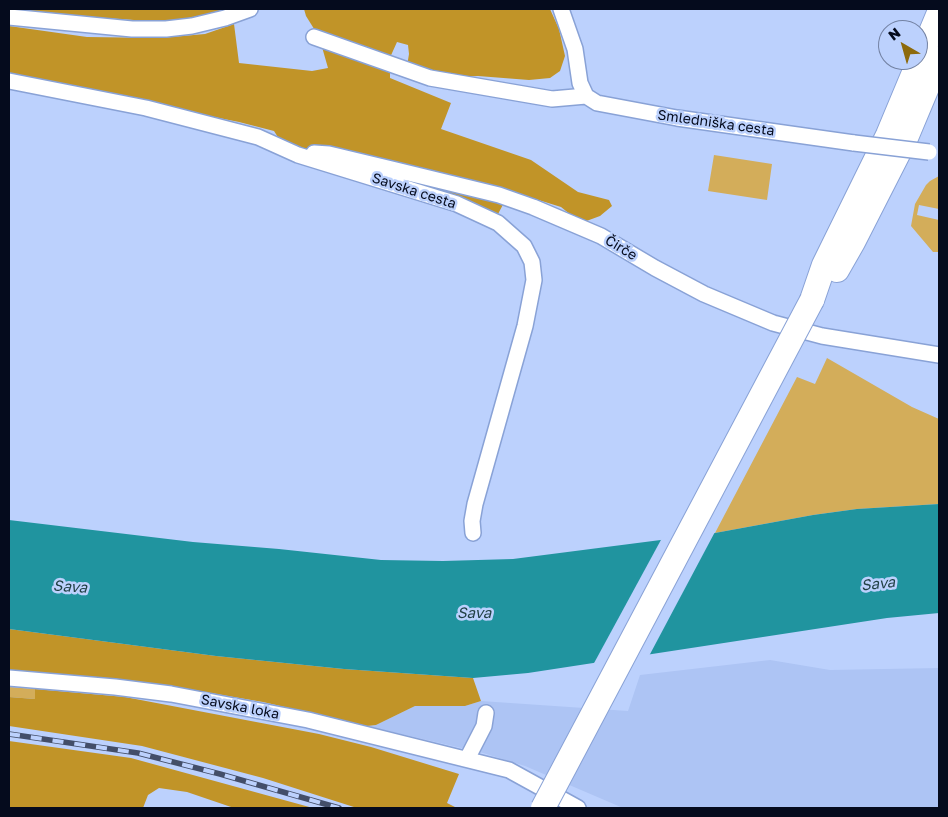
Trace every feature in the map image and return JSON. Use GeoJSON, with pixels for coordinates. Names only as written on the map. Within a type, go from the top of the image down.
{"type":"FeatureCollection","features":[{"type":"Feature","properties":{"kind":"main road"},"geometry":{"type":"LineString","coordinates":[[543,808],[812,300],[824,266],[888,135],[939,13]]}},
{"type":"Feature","properties":{"kind":"main road"},"geometry":{"type":"LineString","coordinates":[[812,300],[826,286],[853,242],[905,140],[939,59]]}},
{"type":"Feature","properties":{"kind":"street"},"geometry":{"type":"LineString","coordinates":[[9,17],[132,30],[166,30],[225,18],[250,9]]}},
{"type":"Feature","properties":{"kind":"street"},"geometry":{"type":"LineString","coordinates":[[314,37],[430,78],[552,99],[586,96],[580,83],[575,50],[561,9]]}},
{"type":"Feature","properties":{"kind":"street","name":"Savska cesta"},"geometry":{"type":"LineString","coordinates":[[9,80],[146,108],[258,137],[298,154],[457,204],[498,223],[524,246],[532,262],[534,280],[525,326],[475,504],[472,521],[473,533]]}},
{"type":"Feature","properties":{"kind":"street","name":"Smledniška cesta"},"geometry":{"type":"LineString","coordinates":[[586,96],[597,103],[677,118],[934,153]]}},
{"type":"Feature","properties":{"kind":"street","name":"Čirče"},"geometry":{"type":"LineString","coordinates":[[298,154],[329,154],[499,195],[533,207],[601,236],[704,294],[774,323],[822,336],[939,355]]}},
{"type":"Feature","properties":{"kind":"street","name":"Savska loka"},"geometry":{"type":"LineString","coordinates":[[9,678],[115,687],[217,702],[308,720],[509,770],[578,808]]}},
{"type":"Feature","properties":{"kind":"street"},"geometry":{"type":"LineString","coordinates":[[467,759],[484,726],[486,713]]}},
{"type":"Feature","properties":{"kind":"shaded area"},"geometry":{"type":"Polygon","coordinates":[[[9,9],[227,9],[177,20],[149,21],[45,14],[9,9]]]}},
{"type":"Feature","properties":{"kind":"shaded area"},"geometry":{"type":"Polygon","coordinates":[[[304,9],[550,9],[559,29],[565,56],[560,71],[550,78],[529,80],[478,76],[454,77],[407,66],[408,45],[397,42],[388,62],[316,32],[304,9]]]}},
{"type":"Feature","properties":{"kind":"shaded area"},"geometry":{"type":"Polygon","coordinates":[[[234,24],[239,63],[312,71],[328,68],[322,47],[390,69],[390,78],[451,103],[441,129],[531,160],[578,192],[609,200],[612,206],[600,216],[581,223],[561,207],[529,197],[506,199],[498,214],[457,196],[283,145],[274,131],[239,122],[9,76],[9,26],[87,37],[160,38],[205,34],[234,24]]]}},
{"type":"Feature","properties":{"kind":"shaded area"},"geometry":{"type":"Polygon","coordinates":[[[714,155],[772,164],[767,200],[708,191],[714,155]]]}},
{"type":"Feature","properties":{"kind":"shaded area"},"geometry":{"type":"Polygon","coordinates":[[[939,176],[939,209],[919,205],[917,215],[939,220],[939,252],[933,252],[911,226],[915,204],[926,185],[939,176]]]}},
{"type":"Feature","properties":{"kind":"shaded area"},"geometry":{"type":"Polygon","coordinates":[[[827,358],[912,407],[939,419],[939,504],[857,509],[715,533],[797,377],[815,384],[827,358]]]}},
{"type":"Feature","properties":{"kind":"shaded area"},"geometry":{"type":"Polygon","coordinates":[[[9,629],[216,656],[344,669],[473,678],[481,701],[465,706],[415,706],[376,725],[367,726],[263,702],[193,690],[9,670],[9,629]]]}},
{"type":"Feature","properties":{"kind":"shaded area"},"geometry":{"type":"Polygon","coordinates":[[[770,660],[830,670],[939,668],[939,808],[623,808],[525,766],[483,753],[367,726],[376,725],[415,706],[465,706],[481,701],[628,711],[640,675],[770,660]]]}},
{"type":"Feature","properties":{"kind":"shaded area"},"geometry":{"type":"Polygon","coordinates":[[[9,687],[35,689],[35,699],[9,697],[9,687]]]}},
{"type":"Feature","properties":{"kind":"shaded area"},"geometry":{"type":"Polygon","coordinates":[[[35,689],[125,697],[319,734],[371,747],[459,774],[447,803],[457,808],[357,808],[263,778],[142,746],[9,726],[9,697],[35,699],[35,689]]]}},
{"type":"Feature","properties":{"kind":"shaded area"},"geometry":{"type":"Polygon","coordinates":[[[9,741],[131,758],[313,808],[234,808],[187,792],[159,788],[148,795],[143,808],[9,808],[9,741]]]}},
{"type":"Feature","properties":{"kind":"water","name":"Sava"},"geometry":{"type":"Polygon","coordinates":[[[939,504],[939,613],[887,618],[528,673],[473,678],[344,669],[216,656],[9,629],[9,520],[193,542],[381,560],[443,561],[513,559],[715,533],[857,509],[939,504]]]}},
{"type":"Feature","properties":{"kind":"pier"},"geometry":{"type":"Polygon","coordinates":[[[716,530],[649,656],[593,665],[662,538],[716,530]]]}},
{"type":"Feature","properties":{"kind":"railway"},"geometry":{"type":"LineString","coordinates":[[9,734],[138,753],[339,808]]}}]}
